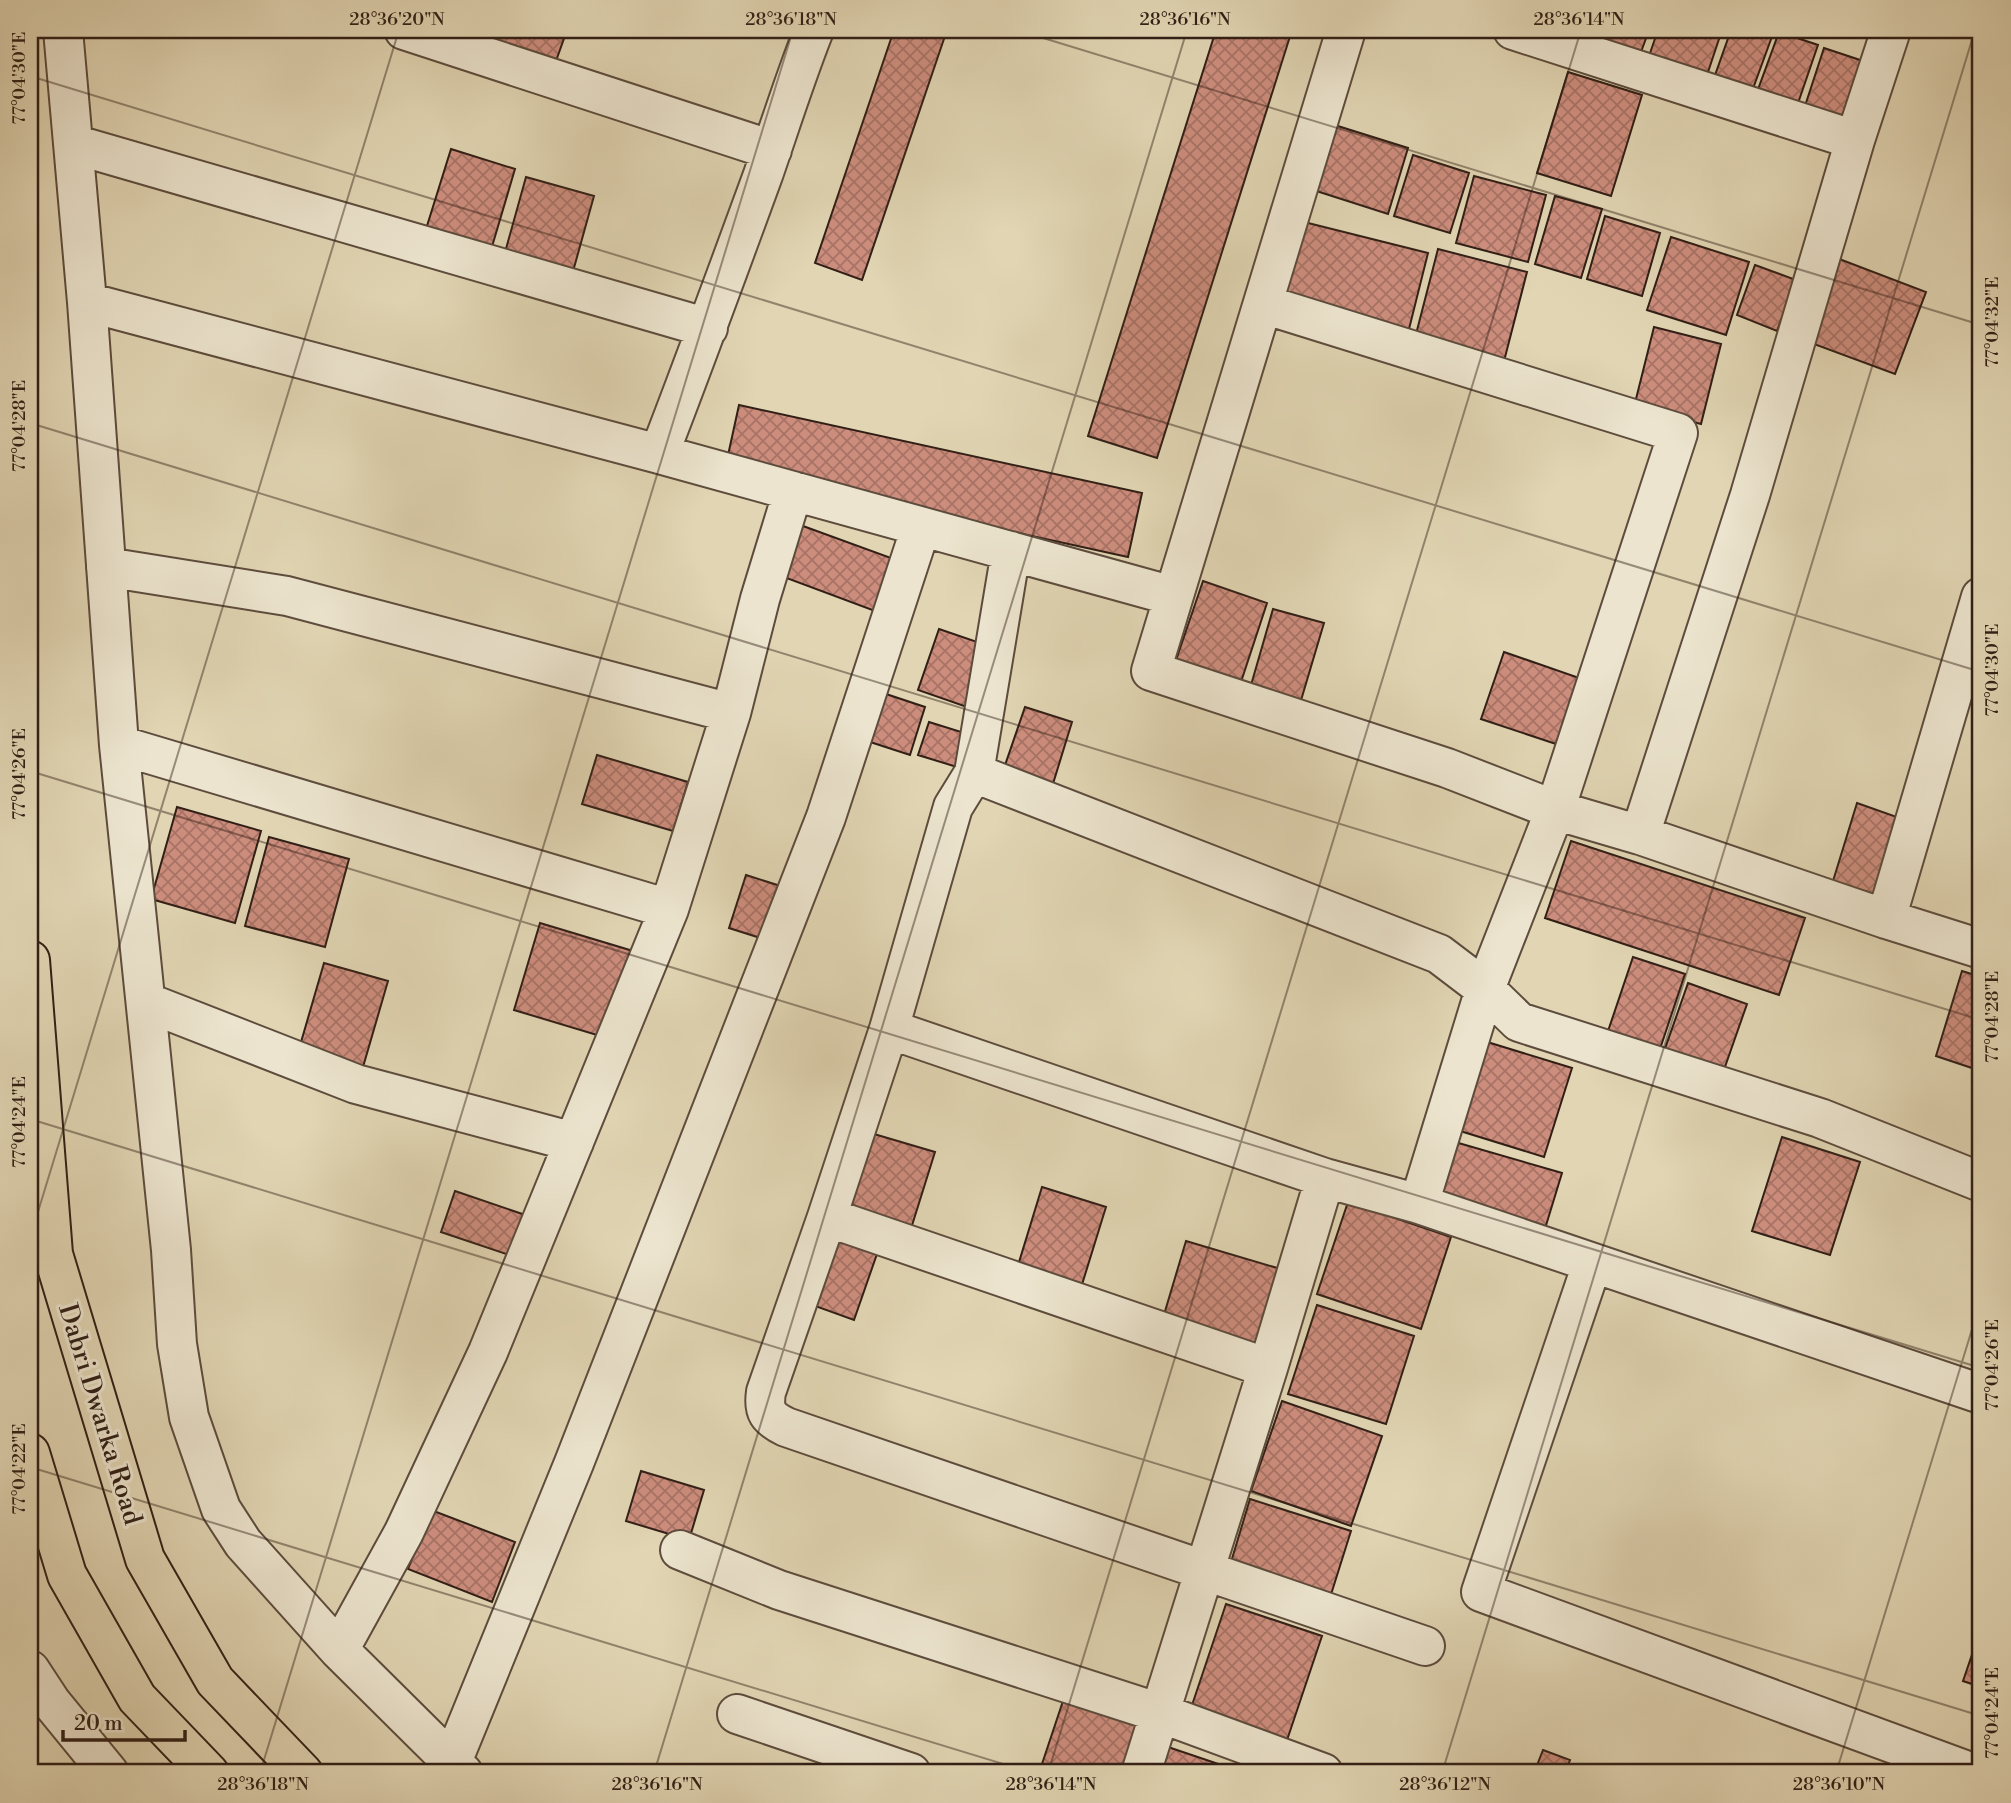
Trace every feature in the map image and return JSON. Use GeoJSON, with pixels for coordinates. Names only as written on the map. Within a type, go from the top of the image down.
{"type":"FeatureCollection","features":[{"type":"Feature","properties":{"kind":"main road","name":"Dabri Dwarka Road"},"geometry":{"type":"LineString","coordinates":[[30,960],[53,1254],[145,1559],[215,1681],[303,1773]]}},
{"type":"Feature","properties":{"kind":"main road"},"geometry":{"type":"LineString","coordinates":[[30,1452],[67,1576],[137,1698],[209,1773]]}},
{"type":"Feature","properties":{"kind":"street"},"geometry":{"type":"LineString","coordinates":[[63,30],[87,302],[119,745],[171,1250],[177,1344],[189,1417],[221,1508],[243,1543],[339,1650],[458,1768],[826,817],[921,527]]}},
{"type":"Feature","properties":{"kind":"street"},"geometry":{"type":"LineString","coordinates":[[404,30],[772,150]]}},
{"type":"Feature","properties":{"kind":"street"},"geometry":{"type":"LineString","coordinates":[[659,454],[708,328],[772,150],[791,88],[814,30]]}},
{"type":"Feature","properties":{"kind":"street"},"geometry":{"type":"LineString","coordinates":[[1346,30],[1151,671],[1447,768],[1555,810],[1640,835],[1981,949]]}},
{"type":"Feature","properties":{"kind":"street"},"geometry":{"type":"LineString","coordinates":[[1513,30],[1855,140]]}},
{"type":"Feature","properties":{"kind":"street"},"geometry":{"type":"LineString","coordinates":[[1640,835],[1750,495],[1855,140],[1891,30]]}},
{"type":"Feature","properties":{"kind":"street"},"geometry":{"type":"LineString","coordinates":[[74,144],[708,328]]}},
{"type":"Feature","properties":{"kind":"street"},"geometry":{"type":"LineString","coordinates":[[87,302],[659,454],[1173,596]]}},
{"type":"Feature","properties":{"kind":"street"},"geometry":{"type":"LineString","coordinates":[[1263,304],[1678,433],[1555,810],[1485,989],[1419,1204]]}},
{"type":"Feature","properties":{"kind":"street"},"geometry":{"type":"LineString","coordinates":[[339,1650],[404,1532],[488,1352],[668,909],[730,713],[760,599],[793,491]]}},
{"type":"Feature","properties":{"kind":"street"},"geometry":{"type":"LineString","coordinates":[[1011,551],[974,772],[953,807],[889,1029],[764,1404],[771,1419],[786,1427],[1425,1646]]}},
{"type":"Feature","properties":{"kind":"street"},"geometry":{"type":"LineString","coordinates":[[106,567],[287,596],[730,713]]}},
{"type":"Feature","properties":{"kind":"street"},"geometry":{"type":"LineString","coordinates":[[1886,919],[1981,597]]}},
{"type":"Feature","properties":{"kind":"street"},"geometry":{"type":"LineString","coordinates":[[119,745],[668,909]]}},
{"type":"Feature","properties":{"kind":"street"},"geometry":{"type":"LineString","coordinates":[[974,772],[1439,954],[1485,989],[1519,1022],[1820,1118],[1981,1182]]}},
{"type":"Feature","properties":{"kind":"street"},"geometry":{"type":"LineString","coordinates":[[146,1002],[356,1084],[574,1142]]}},
{"type":"Feature","properties":{"kind":"street"},"geometry":{"type":"LineString","coordinates":[[889,1029],[1325,1178],[1419,1204],[1981,1394]]}},
{"type":"Feature","properties":{"kind":"street"},"geometry":{"type":"LineString","coordinates":[[1141,1773],[1325,1178]]}},
{"type":"Feature","properties":{"kind":"street"},"geometry":{"type":"LineString","coordinates":[[827,1217],[1268,1368]]}},
{"type":"Feature","properties":{"kind":"street"},"geometry":{"type":"LineString","coordinates":[[1592,1264],[1481,1592],[1973,1773]]}},
{"type":"Feature","properties":{"kind":"street"},"geometry":{"type":"LineString","coordinates":[[680,1550],[779,1590],[1160,1713],[1323,1773]]}},
{"type":"Feature","properties":{"kind":"street"},"geometry":{"type":"LineString","coordinates":[[30,1670],[51,1702],[109,1773]]}},
{"type":"Feature","properties":{"kind":"street"},"geometry":{"type":"LineString","coordinates":[[737,1714],[911,1773]]}},
{"type":"Feature","properties":{"kind":"building"},"geometry":{"type":"Polygon","coordinates":[[[496,30],[567,30],[556,61],[492,39],[496,30]]]}},
{"type":"Feature","properties":{"kind":"building"},"geometry":{"type":"Polygon","coordinates":[[[894,30],[947,30],[862,280],[815,263],[894,30]]]}},
{"type":"Feature","properties":{"kind":"building"},"geometry":{"type":"Polygon","coordinates":[[[1216,30],[1292,30],[1157,458],[1088,436],[1216,30]]]}},
{"type":"Feature","properties":{"kind":"building"},"geometry":{"type":"Polygon","coordinates":[[[1588,30],[1649,30],[1637,63],[1583,44],[1588,30]]]}},
{"type":"Feature","properties":{"kind":"building"},"geometry":{"type":"Polygon","coordinates":[[[1658,30],[1722,30],[1706,78],[1648,59],[1658,30]]]}},
{"type":"Feature","properties":{"kind":"building"},"geometry":{"type":"Polygon","coordinates":[[[1731,30],[1774,31],[1751,94],[1713,81],[1731,30]]]}},
{"type":"Feature","properties":{"kind":"building"},"geometry":{"type":"Polygon","coordinates":[[[1779,32],[1818,45],[1796,109],[1756,95],[1779,32]]]}},
{"type":"Feature","properties":{"kind":"building"},"geometry":{"type":"Polygon","coordinates":[[[1824,48],[1866,62],[1844,125],[1803,112],[1824,48]]]}},
{"type":"Feature","properties":{"kind":"building"},"geometry":{"type":"Polygon","coordinates":[[[1568,72],[1642,95],[1611,196],[1537,173],[1568,72]]]}},
{"type":"Feature","properties":{"kind":"building"},"geometry":{"type":"Polygon","coordinates":[[[1325,122],[1408,148],[1388,214],[1304,187],[1325,122]]]}},
{"type":"Feature","properties":{"kind":"building"},"geometry":{"type":"Polygon","coordinates":[[[451,149],[515,169],[491,250],[426,229],[451,149]]]}},
{"type":"Feature","properties":{"kind":"building"},"geometry":{"type":"Polygon","coordinates":[[[1413,155],[1469,173],[1450,233],[1394,216],[1413,155]]]}},
{"type":"Feature","properties":{"kind":"building"},"geometry":{"type":"Polygon","coordinates":[[[1474,176],[1546,195],[1528,262],[1456,243],[1474,176]]]}},
{"type":"Feature","properties":{"kind":"building"},"geometry":{"type":"Polygon","coordinates":[[[526,177],[594,196],[572,275],[504,256],[526,177]]]}},
{"type":"Feature","properties":{"kind":"building"},"geometry":{"type":"Polygon","coordinates":[[[1555,196],[1602,209],[1581,278],[1535,264],[1555,196]]]}},
{"type":"Feature","properties":{"kind":"building"},"geometry":{"type":"Polygon","coordinates":[[[1605,216],[1660,233],[1642,296],[1587,279],[1605,216]]]}},
{"type":"Feature","properties":{"kind":"building"},"geometry":{"type":"Polygon","coordinates":[[[1300,221],[1428,253],[1407,337],[1278,304],[1300,221]]]}},
{"type":"Feature","properties":{"kind":"building"},"geometry":{"type":"Polygon","coordinates":[[[1671,237],[1749,262],[1726,335],[1647,310],[1671,237]]]}},
{"type":"Feature","properties":{"kind":"building"},"geometry":{"type":"Polygon","coordinates":[[[1438,249],[1527,272],[1503,365],[1414,342],[1438,249]]]}},
{"type":"Feature","properties":{"kind":"building"},"geometry":{"type":"Polygon","coordinates":[[[1834,257],[1926,292],[1895,374],[1803,340],[1834,257]]]}},
{"type":"Feature","properties":{"kind":"building"},"geometry":{"type":"Polygon","coordinates":[[[1755,265],[1796,280],[1777,331],[1737,315],[1755,265]]]}},
{"type":"Feature","properties":{"kind":"building"},"geometry":{"type":"Polygon","coordinates":[[[1654,327],[1721,344],[1701,424],[1634,407],[1654,327]]]}},
{"type":"Feature","properties":{"kind":"building"},"geometry":{"type":"Polygon","coordinates":[[[739,405],[1142,493],[1128,557],[725,469],[739,405]]]}},
{"type":"Feature","properties":{"kind":"building"},"geometry":{"type":"Polygon","coordinates":[[[792,522],[902,562],[883,614],[773,573],[792,522]]]}},
{"type":"Feature","properties":{"kind":"building"},"geometry":{"type":"Polygon","coordinates":[[[1203,581],[1267,603],[1239,688],[1174,666],[1203,581]]]}},
{"type":"Feature","properties":{"kind":"building"},"geometry":{"type":"Polygon","coordinates":[[[1273,609],[1324,623],[1299,707],[1249,692],[1273,609]]]}},
{"type":"Feature","properties":{"kind":"building"},"geometry":{"type":"Polygon","coordinates":[[[939,629],[989,646],[967,707],[918,690],[939,629]]]}},
{"type":"Feature","properties":{"kind":"building"},"geometry":{"type":"Polygon","coordinates":[[[1504,652],[1588,681],[1565,747],[1481,719],[1504,652]]]}},
{"type":"Feature","properties":{"kind":"building"},"geometry":{"type":"Polygon","coordinates":[[[874,690],[925,707],[910,755],[858,738],[874,690]]]}},
{"type":"Feature","properties":{"kind":"building"},"geometry":{"type":"Polygon","coordinates":[[[1025,707],[1072,722],[1052,787],[1003,771],[1025,707]]]}},
{"type":"Feature","properties":{"kind":"building"},"geometry":{"type":"Polygon","coordinates":[[[929,722],[971,735],[957,767],[918,755],[929,722]]]}},
{"type":"Feature","properties":{"kind":"building"},"geometry":{"type":"Polygon","coordinates":[[[597,755],[688,782],[673,831],[582,804],[597,755]]]}},
{"type":"Feature","properties":{"kind":"building"},"geometry":{"type":"Polygon","coordinates":[[[1857,803],[1911,822],[1887,898],[1833,881],[1857,803]]]}},
{"type":"Feature","properties":{"kind":"building"},"geometry":{"type":"Polygon","coordinates":[[[177,807],[261,831],[235,923],[151,899],[177,807]]]}},
{"type":"Feature","properties":{"kind":"building"},"geometry":{"type":"Polygon","coordinates":[[[269,837],[349,859],[325,947],[245,926],[269,837]]]}},
{"type":"Feature","properties":{"kind":"building"},"geometry":{"type":"Polygon","coordinates":[[[1571,841],[1805,918],[1779,995],[1545,918],[1571,841]]]}},
{"type":"Feature","properties":{"kind":"building"},"geometry":{"type":"Polygon","coordinates":[[[746,875],[793,890],[776,943],[729,928],[746,875]]]}},
{"type":"Feature","properties":{"kind":"building"},"geometry":{"type":"Polygon","coordinates":[[[540,923],[633,951],[607,1038],[514,1010],[540,923]]]}},
{"type":"Feature","properties":{"kind":"building"},"geometry":{"type":"Polygon","coordinates":[[[1633,957],[1685,974],[1656,1061],[1604,1043],[1633,957]]]}},
{"type":"Feature","properties":{"kind":"building"},"geometry":{"type":"Polygon","coordinates":[[[324,963],[388,981],[363,1067],[299,1049],[324,963]]]}},
{"type":"Feature","properties":{"kind":"building"},"geometry":{"type":"Polygon","coordinates":[[[1962,971],[1981,977],[1981,1071],[1936,1056],[1962,971]]]}},
{"type":"Feature","properties":{"kind":"building"},"geometry":{"type":"Polygon","coordinates":[[[1688,983],[1747,1004],[1719,1084],[1660,1063],[1688,983]]]}},
{"type":"Feature","properties":{"kind":"building"},"geometry":{"type":"Polygon","coordinates":[[[1484,1041],[1572,1068],[1544,1157],[1457,1130],[1484,1041]]]}},
{"type":"Feature","properties":{"kind":"building"},"geometry":{"type":"Polygon","coordinates":[[[874,1134],[935,1152],[909,1235],[848,1217],[874,1134]]]}},
{"type":"Feature","properties":{"kind":"building"},"geometry":{"type":"Polygon","coordinates":[[[1782,1137],[1860,1162],[1830,1255],[1752,1231],[1782,1137]]]}},
{"type":"Feature","properties":{"kind":"building"},"geometry":{"type":"Polygon","coordinates":[[[1455,1142],[1562,1173],[1544,1232],[1438,1201],[1455,1142]]]}},
{"type":"Feature","properties":{"kind":"building"},"geometry":{"type":"Polygon","coordinates":[[[1042,1187],[1106,1207],[1080,1291],[1016,1272],[1042,1187]]]}},
{"type":"Feature","properties":{"kind":"building"},"geometry":{"type":"Polygon","coordinates":[[[455,1191],[534,1218],[521,1259],[441,1232],[455,1191]]]}},
{"type":"Feature","properties":{"kind":"building"},"geometry":{"type":"Polygon","coordinates":[[[1348,1202],[1451,1237],[1421,1329],[1317,1294],[1348,1202]]]}},
{"type":"Feature","properties":{"kind":"building"},"geometry":{"type":"Polygon","coordinates":[[[827,1233],[878,1251],[854,1320],[804,1302],[827,1233]]]}},
{"type":"Feature","properties":{"kind":"building"},"geometry":{"type":"Polygon","coordinates":[[[1186,1241],[1284,1270],[1258,1356],[1160,1328],[1186,1241]]]}},
{"type":"Feature","properties":{"kind":"building"},"geometry":{"type":"Polygon","coordinates":[[[1317,1305],[1414,1336],[1386,1424],[1288,1394],[1317,1305]]]}},
{"type":"Feature","properties":{"kind":"building"},"geometry":{"type":"Polygon","coordinates":[[[1282,1401],[1382,1436],[1351,1526],[1251,1491],[1282,1401]]]}},
{"type":"Feature","properties":{"kind":"building"},"geometry":{"type":"Polygon","coordinates":[[[641,1471],[704,1490],[689,1540],[626,1521],[641,1471]]]}},
{"type":"Feature","properties":{"kind":"building"},"geometry":{"type":"Polygon","coordinates":[[[1250,1499],[1351,1531],[1328,1604],[1228,1572],[1250,1499]]]}},
{"type":"Feature","properties":{"kind":"building"},"geometry":{"type":"Polygon","coordinates":[[[431,1510],[515,1542],[492,1602],[408,1569],[431,1510]]]}},
{"type":"Feature","properties":{"kind":"building"},"geometry":{"type":"Polygon","coordinates":[[[1226,1604],[1322,1636],[1284,1749],[1188,1717],[1226,1604]]]}},
{"type":"Feature","properties":{"kind":"building"},"geometry":{"type":"Polygon","coordinates":[[[1978,1637],[1981,1638],[1981,1687],[1963,1681],[1978,1637]]]}},
{"type":"Feature","properties":{"kind":"building"},"geometry":{"type":"Polygon","coordinates":[[[1063,1701],[1149,1729],[1135,1773],[1039,1773],[1063,1701]]]}},
{"type":"Feature","properties":{"kind":"building"},"geometry":{"type":"Polygon","coordinates":[[[1168,1747],[1245,1773],[1159,1773],[1168,1747]]]}},
{"type":"Feature","properties":{"kind":"building"},"geometry":{"type":"Polygon","coordinates":[[[1543,1750],[1570,1760],[1565,1773],[1534,1773],[1543,1750]]]}}]}
